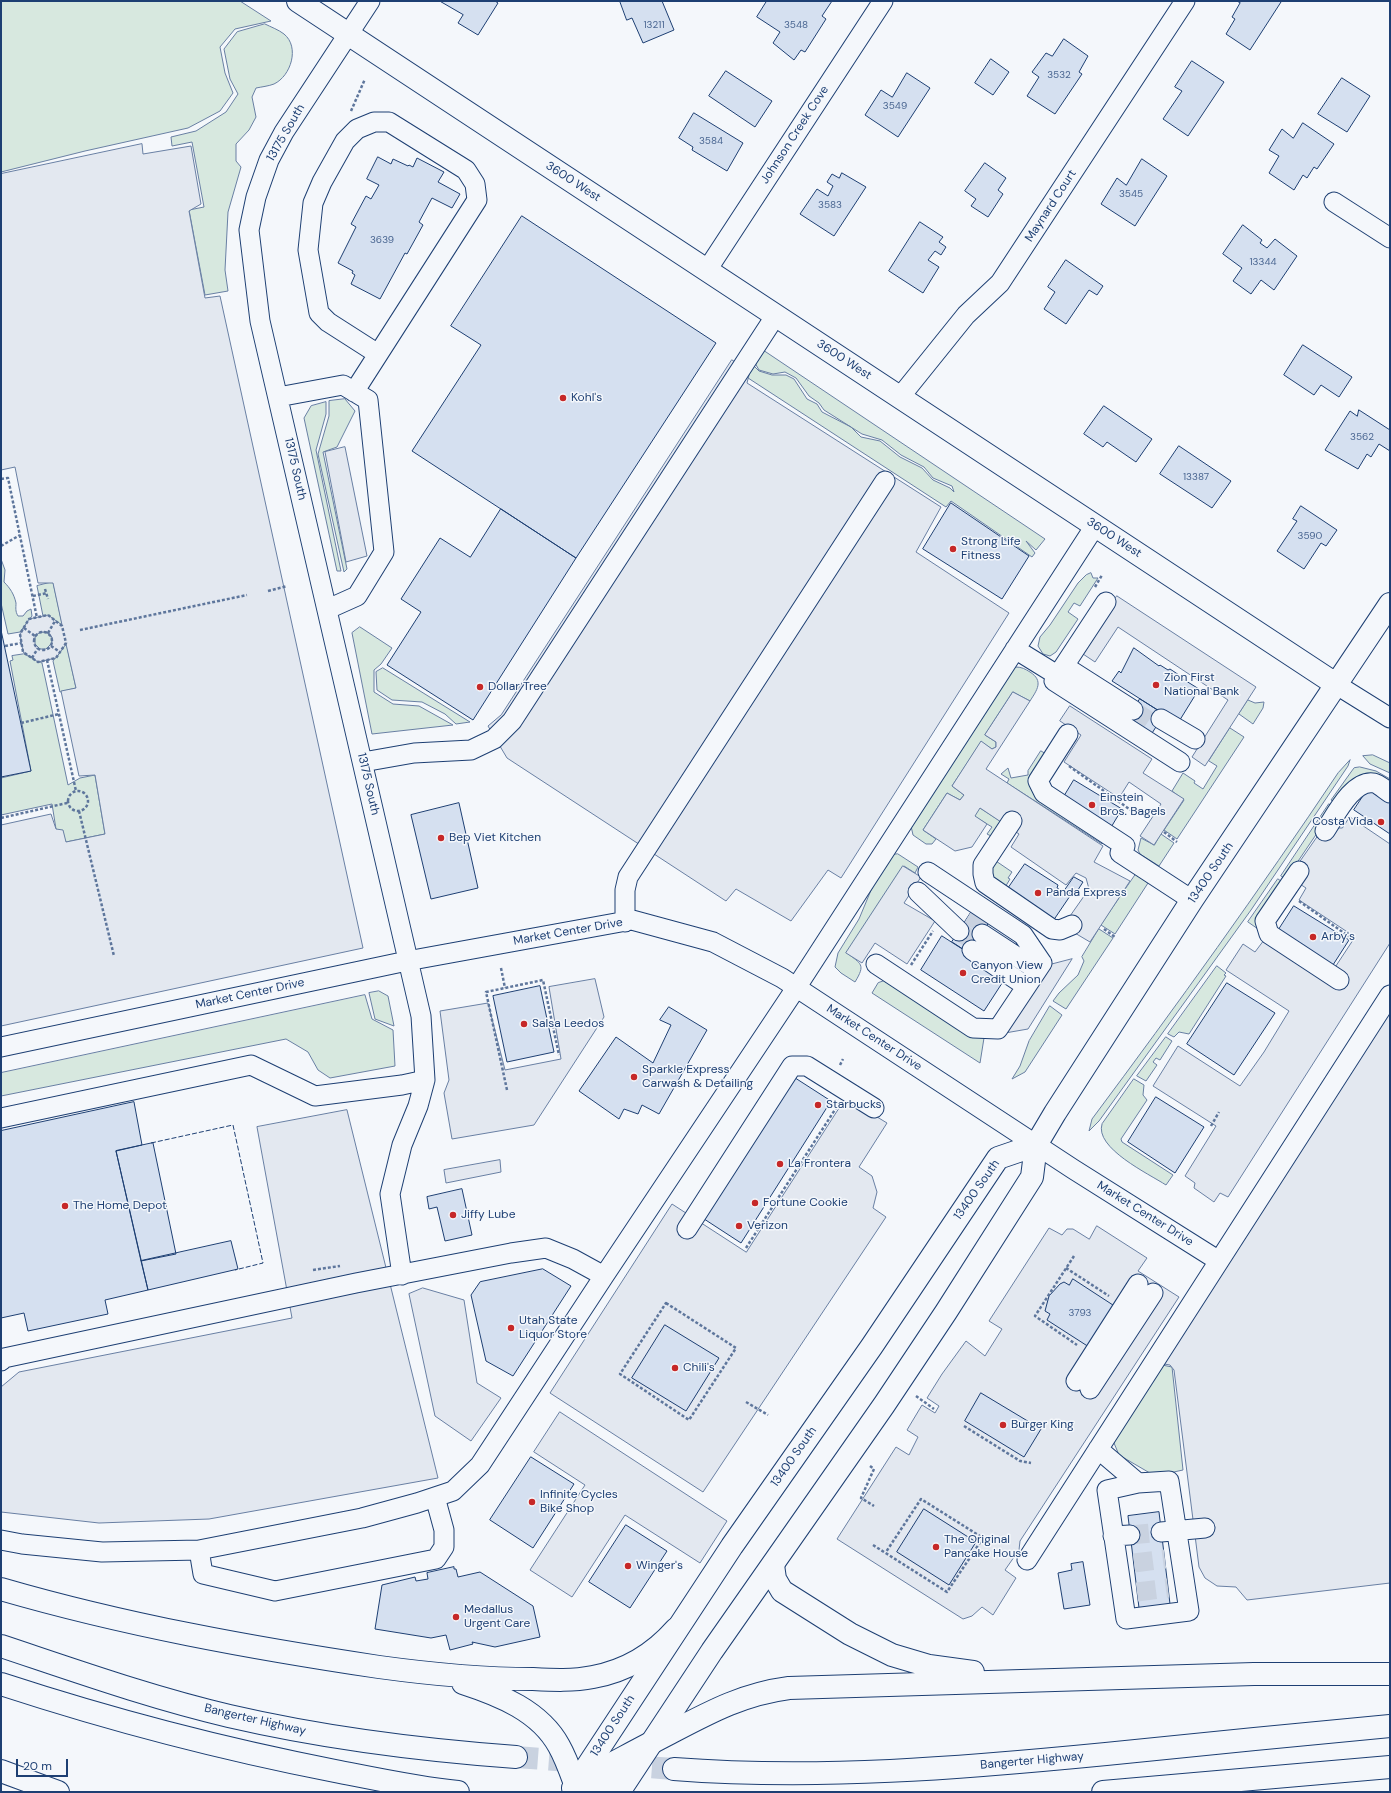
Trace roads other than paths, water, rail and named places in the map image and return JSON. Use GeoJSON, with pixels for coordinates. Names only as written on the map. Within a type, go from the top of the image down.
{"type":"FeatureCollection","features":[{"type":"Feature","properties":{"kind":"main road","name":"3600 West"},"geometry":{"type":"LineString","coordinates":[[298,1],[1337,685]]}},
{"type":"Feature","properties":{"kind":"main road","name":"13400 South"},"geometry":{"type":"LineString","coordinates":[[623,1785],[712,1651],[884,1405],[1032,1177],[1036,1145],[1192,900],[1390,604]]}},
{"type":"Feature","properties":{"kind":"main road","name":"13400 South"},"geometry":{"type":"LineString","coordinates":[[582,1785],[676,1630],[872,1346],[998,1158],[1036,1145]]}},
{"type":"Feature","properties":{"kind":"main road"},"geometry":{"type":"LineString","coordinates":[[773,1565],[775,1579],[782,1591],[871,1646],[892,1655],[929,1666],[1027,1681]]}},
{"type":"Feature","properties":{"kind":"main road"},"geometry":{"type":"LineString","coordinates":[[1,1589],[84,1612],[185,1634],[338,1661],[427,1674],[515,1679],[576,1680],[592,1678],[614,1672],[639,1661],[665,1641],[676,1630]]}},
{"type":"Feature","properties":{"kind":"main road","name":"Bangerter Highway"},"geometry":{"type":"LineString","coordinates":[[1,1646],[174,1702],[283,1728],[394,1746],[516,1757]]}},
{"type":"Feature","properties":{"kind":"main road"},"geometry":{"type":"LineString","coordinates":[[427,1674],[491,1694],[532,1714],[552,1735],[582,1785]]}},
{"type":"Feature","properties":{"kind":"main road"},"geometry":{"type":"LineString","coordinates":[[582,1785],[651,1743],[724,1706],[751,1695],[770,1691],[797,1688],[1254,1674],[1390,1674]]}},
{"type":"Feature","properties":{"kind":"main road"},"geometry":{"type":"LineString","coordinates":[[1,1684],[102,1716],[222,1747],[378,1779],[458,1792]]}},
{"type":"Feature","properties":{"kind":"main road","name":"Bangerter Highway"},"geometry":{"type":"LineString","coordinates":[[674,1769],[720,1773],[808,1773],[962,1767],[1390,1726]]}},
{"type":"Feature","properties":{"kind":"main road"},"geometry":{"type":"LineString","coordinates":[[1103,1792],[1390,1768]]}},
{"type":"Feature","properties":{"kind":"main road"},"geometry":{"type":"LineString","coordinates":[[1,1770],[58,1792]]}},
{"type":"Feature","properties":{"kind":"main road"},"geometry":{"type":"LineString","coordinates":[[582,1785],[623,1785]]}},
{"type":"Feature","properties":{"kind":"street","name":"13175 South"},"geometry":{"type":"LineString","coordinates":[[370,1],[284,132],[269,160],[256,197],[250,230],[260,321],[364,762],[407,961],[421,1016],[425,1080],[418,1106],[402,1145],[390,1194],[402,1275]]}},
{"type":"Feature","properties":{"kind":"street","name":"Johnson Creek Cove"},"geometry":{"type":"LineString","coordinates":[[707,270],[883,1]]}},
{"type":"Feature","properties":{"kind":"street","name":"Maynard Court"},"geometry":{"type":"LineString","coordinates":[[900,397],[966,315],[1000,283],[1185,1]]}},
{"type":"Feature","properties":{"kind":"street"},"geometry":{"type":"LineString","coordinates":[[354,392],[477,200],[475,184],[466,170],[389,122],[374,122],[357,129],[345,141],[312,203],[308,250],[319,313],[328,322],[378,354]]}},
{"type":"Feature","properties":{"kind":"street"},"geometry":{"type":"LineString","coordinates":[[1334,202],[1390,238]]}},
{"type":"Feature","properties":{"kind":"street"},"geometry":{"type":"LineString","coordinates":[[364,762],[414,753],[471,750],[494,739],[512,721],[776,315]]}},
{"type":"Feature","properties":{"kind":"street"},"geometry":{"type":"LineString","coordinates":[[278,397],[343,385],[368,400],[384,552],[357,596],[328,609]]}},
{"type":"Feature","properties":{"kind":"street"},"geometry":{"type":"LineString","coordinates":[[625,922],[625,890],[628,877],[885,481]]}},
{"type":"Feature","properties":{"kind":"street"},"geometry":{"type":"LineString","coordinates":[[1,1540],[22,1544],[102,1552],[199,1550],[362,1518],[453,1491],[480,1465],[796,988],[1095,526]]}},
{"type":"Feature","properties":{"kind":"street"},"geometry":{"type":"LineString","coordinates":[[1061,670],[1106,602]]}},
{"type":"Feature","properties":{"kind":"street"},"geometry":{"type":"LineString","coordinates":[[1015,649],[1061,670],[1132,710]]}},
{"type":"Feature","properties":{"kind":"street"},"geometry":{"type":"LineString","coordinates":[[1061,670],[1187,751],[1156,727]]}},
{"type":"Feature","properties":{"kind":"street","name":"3600 West"},"geometry":{"type":"LineString","coordinates":[[1337,685],[1390,718]]}},
{"type":"Feature","properties":{"kind":"street"},"geometry":{"type":"LineString","coordinates":[[1068,734],[1038,781],[1044,793],[1192,900]]}},
{"type":"Feature","properties":{"kind":"street"},"geometry":{"type":"LineString","coordinates":[[1325,831],[1354,790],[1365,783],[1375,783],[1390,792]]}},
{"type":"Feature","properties":{"kind":"street"},"geometry":{"type":"LineString","coordinates":[[1012,821],[983,865],[985,883],[1052,929],[1060,930],[1072,925]]}},
{"type":"Feature","properties":{"kind":"street"},"geometry":{"type":"LineString","coordinates":[[1299,870],[1265,921],[1269,934],[1339,980]]}},
{"type":"Feature","properties":{"kind":"street"},"geometry":{"type":"LineString","coordinates":[[923,883],[961,927],[937,921],[923,883]]}},
{"type":"Feature","properties":{"kind":"street"},"geometry":{"type":"LineString","coordinates":[[876,964],[973,1028],[998,1029],[1034,974],[1023,935],[923,883]]}},
{"type":"Feature","properties":{"kind":"street","name":"Market Center Drive"},"geometry":{"type":"LineString","coordinates":[[1,1047],[407,961],[632,920],[713,942],[796,988],[1036,1145],[1219,1261]]}},
{"type":"Feature","properties":{"kind":"street"},"geometry":{"type":"LineString","coordinates":[[1034,974],[979,938],[1034,974]]}},
{"type":"Feature","properties":{"kind":"street"},"geometry":{"type":"LineString","coordinates":[[1027,1560],[1390,995]]}},
{"type":"Feature","properties":{"kind":"street"},"geometry":{"type":"LineString","coordinates":[[1,1118],[251,1065],[314,1096],[402,1085],[425,1080]]}},
{"type":"Feature","properties":{"kind":"street"},"geometry":{"type":"LineString","coordinates":[[687,1229],[792,1066],[807,1066],[874,1108]]}},
{"type":"Feature","properties":{"kind":"street"},"geometry":{"type":"LineString","coordinates":[[1,1361],[4,1358],[511,1252],[546,1248],[573,1259],[604,1276]]}},
{"type":"Feature","properties":{"kind":"street"},"geometry":{"type":"LineString","coordinates":[[1087,1387],[1149,1291]]}},
{"type":"Feature","properties":{"kind":"street"},"geometry":{"type":"LineString","coordinates":[[1098,1449],[1138,1483]]}},
{"type":"Feature","properties":{"kind":"street"},"geometry":{"type":"LineString","coordinates":[[1169,1481],[1169,1531],[1177,1587],[1189,1611],[1126,1619],[1130,1593],[1122,1535],[1107,1490],[1138,1483],[1169,1481]]}},
{"type":"Feature","properties":{"kind":"street"},"geometry":{"type":"LineString","coordinates":[[199,1550],[203,1574],[275,1591],[436,1559],[444,1547],[444,1530],[435,1497]]}},
{"type":"Feature","properties":{"kind":"street"},"geometry":{"type":"LineString","coordinates":[[1169,1531],[1205,1528]]}},
{"type":"Feature","properties":{"kind":"tunnel"},"geometry":{"type":"LineString","coordinates":[[1133,710],[1156,726]]}},
{"type":"Feature","properties":{"kind":"tunnel"},"geometry":{"type":"LineString","coordinates":[[969,915],[987,926]]}},
{"type":"Feature","properties":{"kind":"tunnel"},"geometry":{"type":"LineString","coordinates":[[959,931],[976,943]]}},
{"type":"Feature","properties":{"kind":"tunnel"},"geometry":{"type":"LineString","coordinates":[[1130,1535],[1161,1532]]}},
{"type":"Feature","properties":{"kind":"tunnel"},"geometry":{"type":"LineString","coordinates":[[1134,1563],[1165,1559]]}},
{"type":"Feature","properties":{"kind":"tunnel"},"geometry":{"type":"LineString","coordinates":[[1137,1592],[1168,1588]]}},
{"type":"Feature","properties":{"kind":"tunnel"},"geometry":{"type":"LineString","coordinates":[[516,1757],[583,1762]]}},
{"type":"Feature","properties":{"kind":"tunnel"},"geometry":{"type":"LineString","coordinates":[[619,1765],[674,1769]]}},
{"type":"Feature","properties":{"kind":"place","name":"Kohl's"},"geometry":{"type":"Point","coordinates":[563,398]}},
{"type":"Feature","properties":{"kind":"place","name":"Strong Life Fitness"},"geometry":{"type":"Point","coordinates":[953,549]}},
{"type":"Feature","properties":{"kind":"place","name":"Zion First National Bank"},"geometry":{"type":"Point","coordinates":[1156,685]}},
{"type":"Feature","properties":{"kind":"place","name":"Dollar Tree"},"geometry":{"type":"Point","coordinates":[480,687]}},
{"type":"Feature","properties":{"kind":"place","name":"Einstein Bros. Bagels"},"geometry":{"type":"Point","coordinates":[1092,805]}},
{"type":"Feature","properties":{"kind":"place","name":"Costa Vida"},"geometry":{"type":"Point","coordinates":[1381,822]}},
{"type":"Feature","properties":{"kind":"place","name":"Bep Viet Kitchen"},"geometry":{"type":"Point","coordinates":[441,838]}},
{"type":"Feature","properties":{"kind":"place","name":"Panda Express"},"geometry":{"type":"Point","coordinates":[1038,893]}},
{"type":"Feature","properties":{"kind":"place","name":"Arby's"},"geometry":{"type":"Point","coordinates":[1313,937]}},
{"type":"Feature","properties":{"kind":"place","name":"Canyon View Credit Union"},"geometry":{"type":"Point","coordinates":[963,973]}},
{"type":"Feature","properties":{"kind":"place","name":"Salsa Leedos"},"geometry":{"type":"Point","coordinates":[524,1024]}},
{"type":"Feature","properties":{"kind":"place","name":"Sparkle Express Carwash & Detailing"},"geometry":{"type":"Point","coordinates":[634,1077]}},
{"type":"Feature","properties":{"kind":"place","name":"Starbucks"},"geometry":{"type":"Point","coordinates":[818,1105]}},
{"type":"Feature","properties":{"kind":"place","name":"La Frontera"},"geometry":{"type":"Point","coordinates":[780,1164]}},
{"type":"Feature","properties":{"kind":"place","name":"Fortune Cookie"},"geometry":{"type":"Point","coordinates":[755,1203]}},
{"type":"Feature","properties":{"kind":"place","name":"The Home Depot"},"geometry":{"type":"Point","coordinates":[65,1206]}},
{"type":"Feature","properties":{"kind":"place","name":"Jiffy Lube"},"geometry":{"type":"Point","coordinates":[453,1215]}},
{"type":"Feature","properties":{"kind":"place","name":"Verizon"},"geometry":{"type":"Point","coordinates":[739,1226]}},
{"type":"Feature","properties":{"kind":"place","name":"Utah State Liquor Store"},"geometry":{"type":"Point","coordinates":[511,1328]}},
{"type":"Feature","properties":{"kind":"place","name":"Chili's"},"geometry":{"type":"Point","coordinates":[675,1368]}},
{"type":"Feature","properties":{"kind":"place","name":"Burger King"},"geometry":{"type":"Point","coordinates":[1003,1425]}},
{"type":"Feature","properties":{"kind":"place","name":"Infinite Cycles Bike Shop"},"geometry":{"type":"Point","coordinates":[532,1502]}},
{"type":"Feature","properties":{"kind":"place","name":"The Original Pancake House"},"geometry":{"type":"Point","coordinates":[936,1547]}},
{"type":"Feature","properties":{"kind":"place","name":"Winger's"},"geometry":{"type":"Point","coordinates":[628,1566]}},
{"type":"Feature","properties":{"kind":"place","name":"Medallus Urgent Care"},"geometry":{"type":"Point","coordinates":[456,1617]}}]}
